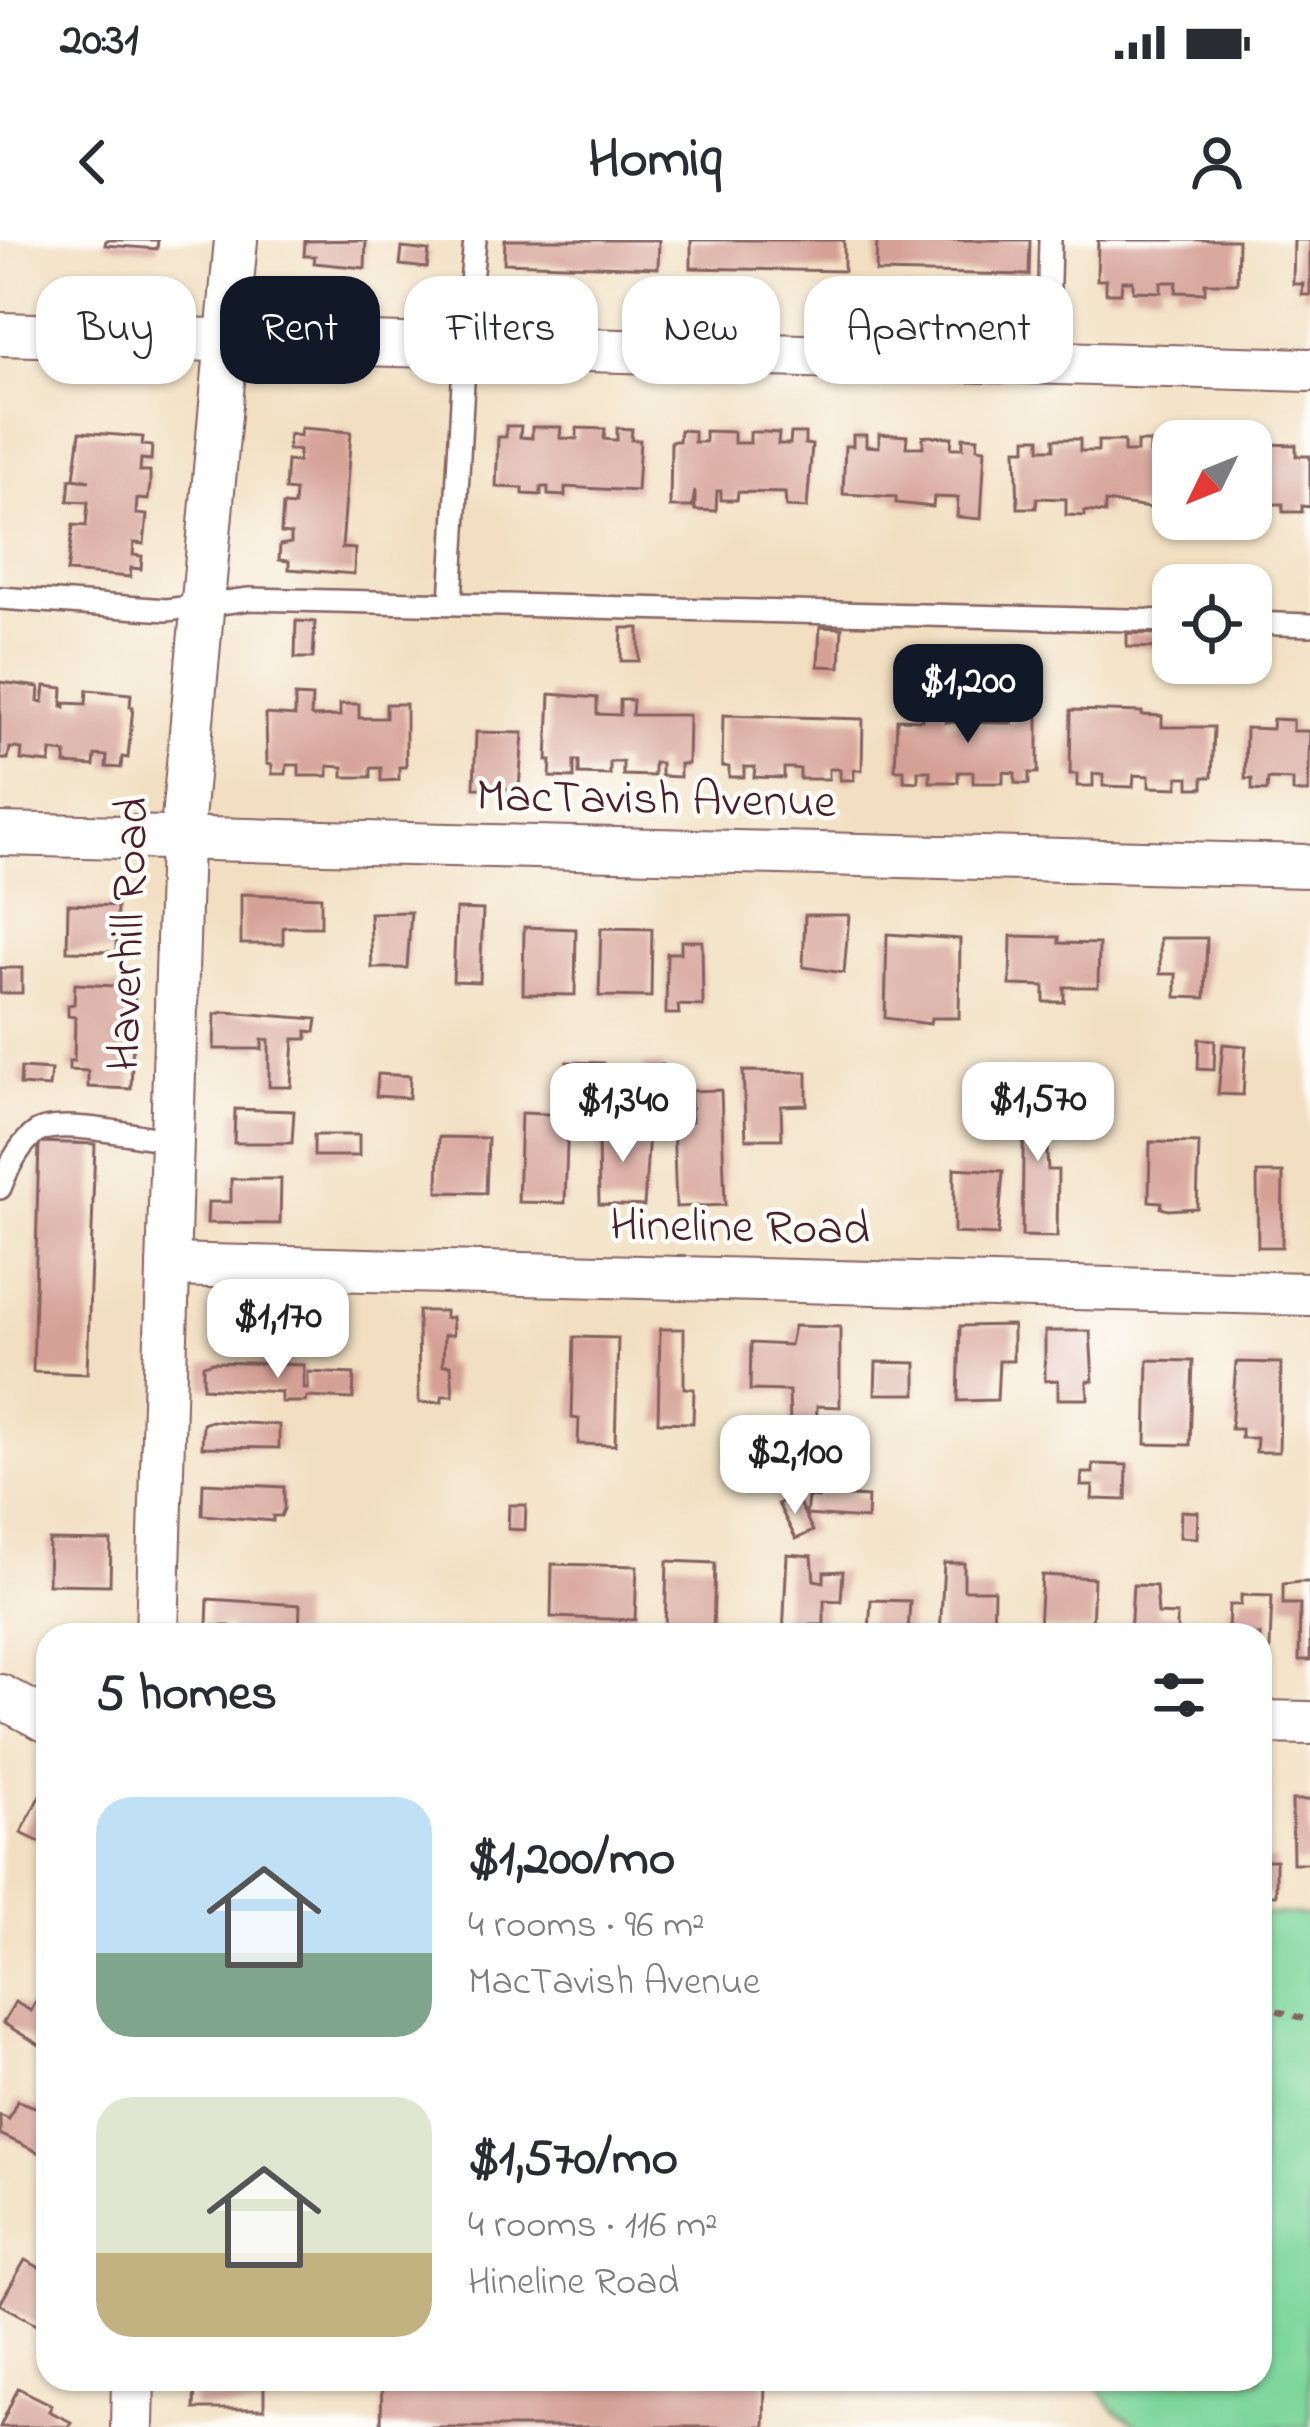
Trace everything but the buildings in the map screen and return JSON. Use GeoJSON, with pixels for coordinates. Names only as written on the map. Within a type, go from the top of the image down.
{"type":"FeatureCollection","features":[{"type":"Feature","properties":{"kind":"street","name":"Haverhill Road"},"geometry":{"type":"LineString","coordinates":[[233,276],[236,240]]}},
{"type":"Feature","properties":{"kind":"street"},"geometry":{"type":"LineString","coordinates":[[0,334],[220,340]]}},
{"type":"Feature","properties":{"kind":"street"},"geometry":{"type":"LineString","coordinates":[[598,350],[804,356]]}},
{"type":"Feature","properties":{"kind":"street"},"geometry":{"type":"LineString","coordinates":[[1073,364],[1310,370]]}},
{"type":"Feature","properties":{"kind":"street","name":"Haverhill Road"},"geometry":{"type":"LineString","coordinates":[[157,1623],[181,842],[224,384]]}},
{"type":"Feature","properties":{"kind":"street","name":"MacTavish Avenue"},"geometry":{"type":"LineString","coordinates":[[0,834],[1310,866]]}},
{"type":"Feature","properties":{"kind":"street","name":"Hineline Road"},"geometry":{"type":"LineString","coordinates":[[168,1265],[1310,1294]]}},
{"type":"Feature","properties":{"kind":"street"},"geometry":{"type":"LineString","coordinates":[[0,1696],[36,1715]]}},
{"type":"Feature","properties":{"kind":"street"},"geometry":{"type":"LineString","coordinates":[[1272,1722],[1310,1723]]}},
{"type":"Feature","properties":{"kind":"street"},"geometry":{"type":"LineString","coordinates":[[132,2427],[133,2391]]}},
{"type":"Feature","properties":{"kind":"lane"},"geometry":{"type":"LineString","coordinates":[[471,276],[475,240]]}},
{"type":"Feature","properties":{"kind":"lane"},"geometry":{"type":"LineString","coordinates":[[1049,276],[1050,240]]}},
{"type":"Feature","properties":{"kind":"lane"},"geometry":{"type":"LineString","coordinates":[[451,602],[462,384]]}},
{"type":"Feature","properties":{"kind":"lane"},"geometry":{"type":"LineString","coordinates":[[0,598],[166,610],[249,599],[1152,620]]}},
{"type":"Feature","properties":{"kind":"lane"},"geometry":{"type":"LineString","coordinates":[[1272,624],[1310,625]]}},
{"type":"Feature","properties":{"kind":"lane"},"geometry":{"type":"LineString","coordinates":[[0,1188],[24,1144],[39,1130],[59,1127],[172,1141]]}},
{"type":"Feature","properties":{"kind":"path"},"geometry":{"type":"LineString","coordinates":[[1272,2009],[1310,2021]]}},
{"type":"Feature","properties":{"kind":"green space"},"geometry":{"type":"Polygon","coordinates":[[[1272,1914],[1310,1915],[1310,2427],[1140,2427],[1115,2411],[1100,2391],[1272,2391],[1272,1914]]]}}]}
